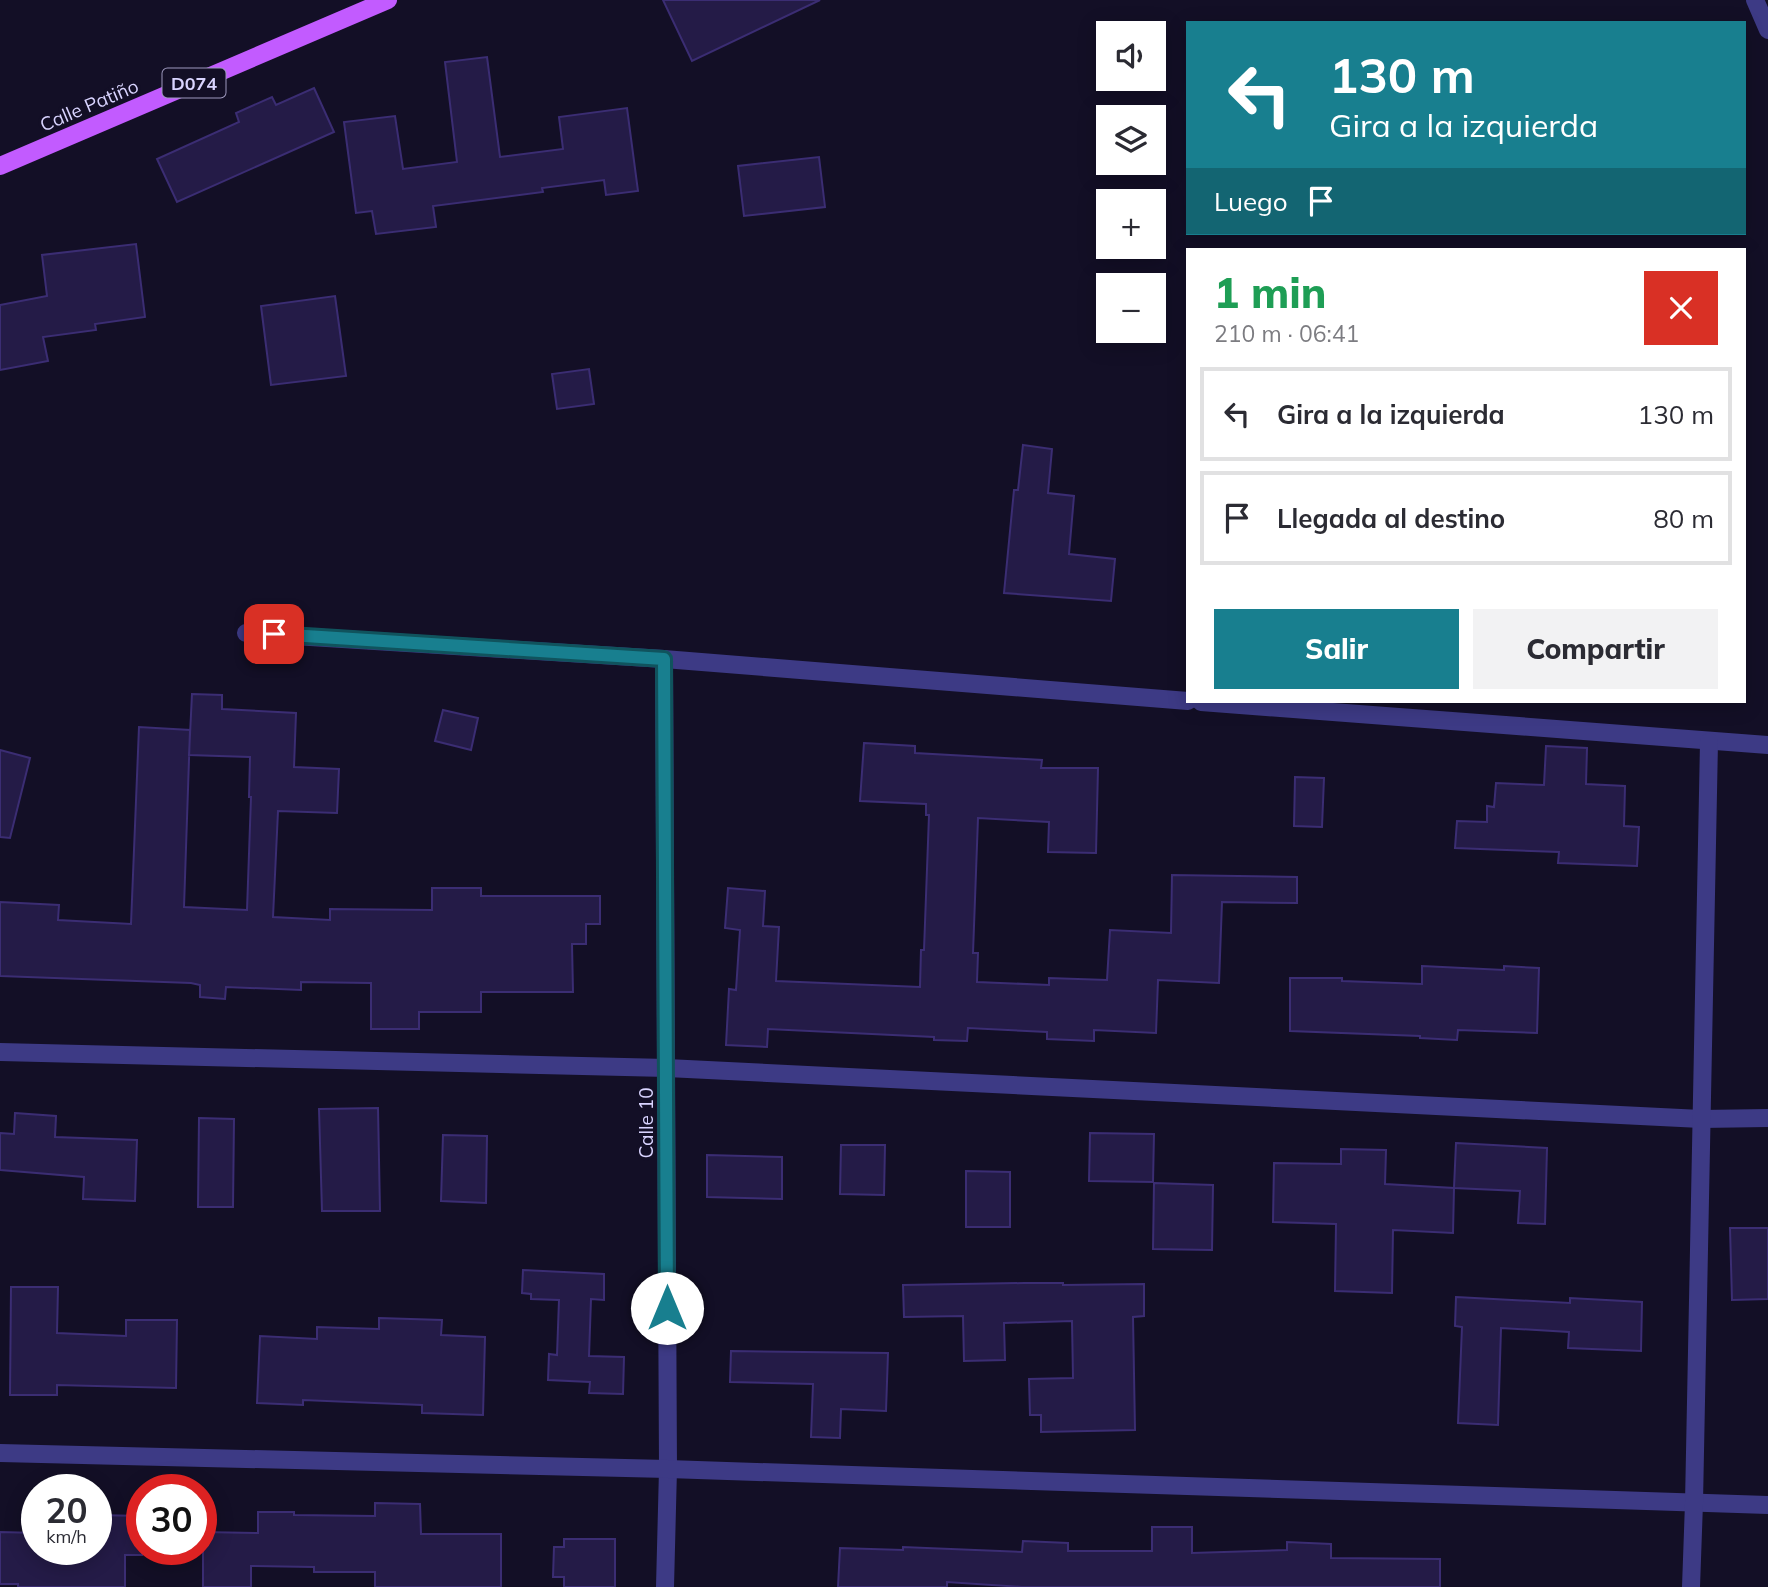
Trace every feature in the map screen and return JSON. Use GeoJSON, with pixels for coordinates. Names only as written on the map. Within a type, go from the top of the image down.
{"type":"FeatureCollection","features":[{"type":"Feature","properties":{"kind":"main road","name":"Calle Patiño"},"geometry":{"type":"LineString","coordinates":[[0,166],[388,0]]}},
{"type":"Feature","properties":{"kind":"street"},"geometry":{"type":"LineString","coordinates":[[1755,0],[1768,30]]}},
{"type":"Feature","properties":{"kind":"street"},"geometry":{"type":"LineString","coordinates":[[246,633],[664,659],[1186,701]]}},
{"type":"Feature","properties":{"kind":"street","name":"Calle 10"},"geometry":{"type":"LineString","coordinates":[[664,659],[668,1469],[665,1587]]}},
{"type":"Feature","properties":{"kind":"street"},"geometry":{"type":"LineString","coordinates":[[1213,703],[1768,746]]}},
{"type":"Feature","properties":{"kind":"street"},"geometry":{"type":"LineString","coordinates":[[1691,1587],[1709,743]]}},
{"type":"Feature","properties":{"kind":"street"},"geometry":{"type":"LineString","coordinates":[[0,1052],[667,1068],[1701,1119],[1768,1118]]}},
{"type":"Feature","properties":{"kind":"street"},"geometry":{"type":"LineString","coordinates":[[0,1453],[668,1469],[1768,1505]]}},
{"type":"Feature","properties":{"kind":"building"},"geometry":{"type":"Polygon","coordinates":[[[663,0],[820,0],[692,61],[663,0]]]}},
{"type":"Feature","properties":{"kind":"building"},"geometry":{"type":"Polygon","coordinates":[[[487,57],[500,157],[563,149],[559,117],[627,108],[638,191],[606,195],[604,180],[542,188],[543,192],[433,206],[436,227],[376,234],[372,211],[356,213],[344,122],[395,116],[403,169],[457,162],[445,62],[487,57]]]}},
{"type":"Feature","properties":{"kind":"building"},"geometry":{"type":"Polygon","coordinates":[[[314,88],[334,132],[177,202],[157,159],[239,122],[236,113],[272,97],[276,105],[314,88]]]}},
{"type":"Feature","properties":{"kind":"building"},"geometry":{"type":"Polygon","coordinates":[[[819,157],[825,207],[744,216],[738,166],[819,157]]]}},
{"type":"Feature","properties":{"kind":"building"},"geometry":{"type":"Polygon","coordinates":[[[136,244],[145,317],[95,324],[96,330],[43,337],[48,361],[0,370],[0,305],[47,296],[42,255],[136,244]]]}},
{"type":"Feature","properties":{"kind":"building"},"geometry":{"type":"Polygon","coordinates":[[[335,296],[346,376],[271,385],[261,306],[335,296]]]}},
{"type":"Feature","properties":{"kind":"building"},"geometry":{"type":"Polygon","coordinates":[[[589,369],[594,404],[557,409],[552,374],[589,369]]]}},
{"type":"Feature","properties":{"kind":"building"},"geometry":{"type":"Polygon","coordinates":[[[1023,445],[1052,449],[1048,493],[1074,496],[1069,554],[1115,559],[1111,601],[1004,593],[1014,490],[1018,490],[1023,445]]]}},
{"type":"Feature","properties":{"kind":"building"},"geometry":{"type":"Polygon","coordinates":[[[192,694],[222,695],[222,709],[296,713],[294,767],[339,769],[337,813],[278,811],[273,917],[330,920],[330,909],[432,910],[432,888],[481,888],[481,896],[600,896],[600,924],[586,924],[586,944],[572,944],[573,992],[481,992],[481,1012],[419,1012],[419,1029],[371,1029],[371,983],[301,982],[301,990],[226,987],[225,999],[200,997],[200,985],[191,983],[0,976],[0,902],[59,905],[58,920],[131,924],[139,727],[190,730],[192,694]],[[189,755],[184,907],[247,910],[250,757],[189,755]]]}},
{"type":"Feature","properties":{"kind":"building"},"geometry":{"type":"Polygon","coordinates":[[[443,710],[478,718],[471,750],[435,741],[443,710]]]}},
{"type":"Feature","properties":{"kind":"building"},"geometry":{"type":"Polygon","coordinates":[[[864,743],[915,746],[915,753],[1042,760],[1041,768],[1098,768],[1096,853],[1048,852],[1049,822],[978,818],[973,953],[978,953],[977,982],[1049,985],[1049,978],[1107,980],[1110,930],[1171,933],[1172,875],[1297,877],[1297,903],[1222,902],[1219,983],[1158,980],[1156,1033],[1094,1030],[1094,1041],[1047,1039],[1047,1032],[968,1028],[967,1041],[768,1029],[767,1047],[726,1045],[729,989],[736,990],[740,930],[725,928],[728,888],[765,891],[763,926],[779,927],[776,981],[920,987],[929,815],[926,815],[926,804],[860,801],[864,743]]]}},
{"type":"Feature","properties":{"kind":"building"},"geometry":{"type":"Polygon","coordinates":[[[1546,746],[1587,748],[1586,784],[1625,786],[1624,826],[1639,827],[1637,866],[1558,863],[1559,852],[1455,848],[1457,821],[1487,822],[1487,806],[1494,807],[1496,783],[1544,785],[1546,746]]]}},
{"type":"Feature","properties":{"kind":"building"},"geometry":{"type":"Polygon","coordinates":[[[0,750],[30,758],[10,838],[0,837],[0,750]]]}},
{"type":"Feature","properties":{"kind":"building"},"geometry":{"type":"Polygon","coordinates":[[[1295,777],[1324,778],[1322,827],[1294,826],[1295,777]]]}},
{"type":"Feature","properties":{"kind":"building"},"geometry":{"type":"Polygon","coordinates":[[[1422,966],[1504,970],[1504,966],[1539,968],[1537,1033],[1458,1030],[1457,1040],[1290,1031],[1290,978],[1342,978],[1342,981],[1422,984],[1422,966]]]}},
{"type":"Feature","properties":{"kind":"building"},"geometry":{"type":"Polygon","coordinates":[[[378,1108],[380,1211],[322,1211],[319,1109],[378,1108]]]}},
{"type":"Feature","properties":{"kind":"building"},"geometry":{"type":"Polygon","coordinates":[[[15,1113],[56,1116],[55,1137],[137,1140],[135,1201],[83,1199],[84,1177],[0,1170],[0,1133],[14,1134],[15,1113]]]}},
{"type":"Feature","properties":{"kind":"building"},"geometry":{"type":"Polygon","coordinates":[[[199,1118],[234,1119],[233,1207],[198,1207],[199,1118]]]}},
{"type":"Feature","properties":{"kind":"building"},"geometry":{"type":"Polygon","coordinates":[[[1090,1133],[1154,1134],[1153,1182],[1089,1181],[1090,1133]]]}},
{"type":"Feature","properties":{"kind":"building"},"geometry":{"type":"Polygon","coordinates":[[[443,1135],[487,1136],[486,1203],[441,1201],[443,1135]]]}},
{"type":"Feature","properties":{"kind":"building"},"geometry":{"type":"Polygon","coordinates":[[[1456,1143],[1547,1148],[1545,1224],[1518,1223],[1520,1191],[1454,1188],[1456,1143]]]}},
{"type":"Feature","properties":{"kind":"building"},"geometry":{"type":"Polygon","coordinates":[[[841,1145],[885,1145],[884,1195],[840,1194],[841,1145]]]}},
{"type":"Feature","properties":{"kind":"building"},"geometry":{"type":"Polygon","coordinates":[[[1341,1149],[1386,1150],[1385,1184],[1454,1188],[1453,1233],[1393,1230],[1392,1293],[1335,1291],[1336,1224],[1273,1222],[1274,1163],[1341,1164],[1341,1149]]]}},
{"type":"Feature","properties":{"kind":"building"},"geometry":{"type":"Polygon","coordinates":[[[707,1155],[782,1157],[782,1199],[707,1197],[707,1155]]]}},
{"type":"Feature","properties":{"kind":"building"},"geometry":{"type":"Polygon","coordinates":[[[966,1171],[1010,1172],[1010,1227],[966,1227],[966,1171]]]}},
{"type":"Feature","properties":{"kind":"building"},"geometry":{"type":"Polygon","coordinates":[[[1154,1183],[1213,1185],[1212,1250],[1153,1249],[1154,1183]]]}},
{"type":"Feature","properties":{"kind":"building"},"geometry":{"type":"Polygon","coordinates":[[[1730,1228],[1768,1228],[1768,1299],[1732,1300],[1730,1228]]]}},
{"type":"Feature","properties":{"kind":"building"},"geometry":{"type":"Polygon","coordinates":[[[523,1270],[604,1274],[604,1300],[591,1299],[589,1356],[624,1357],[623,1394],[589,1393],[590,1382],[548,1380],[549,1354],[557,1355],[559,1300],[531,1299],[531,1294],[522,1293],[523,1270]]]}},
{"type":"Feature","properties":{"kind":"building"},"geometry":{"type":"Polygon","coordinates":[[[1144,1284],[1144,1316],[1133,1317],[1135,1430],[1041,1432],[1041,1415],[1030,1415],[1029,1379],[1073,1378],[1072,1321],[1004,1323],[1005,1360],[964,1361],[963,1316],[904,1317],[903,1285],[1144,1284]]]}},
{"type":"Feature","properties":{"kind":"building"},"geometry":{"type":"Polygon","coordinates":[[[11,1287],[58,1287],[57,1333],[126,1336],[126,1320],[177,1320],[176,1388],[57,1385],[57,1395],[10,1395],[11,1287]]]}},
{"type":"Feature","properties":{"kind":"building"},"geometry":{"type":"Polygon","coordinates":[[[1456,1297],[1570,1303],[1570,1298],[1642,1302],[1641,1351],[1568,1348],[1569,1332],[1501,1328],[1498,1425],[1458,1423],[1462,1327],[1455,1326],[1456,1297]]]}},
{"type":"Feature","properties":{"kind":"building"},"geometry":{"type":"Polygon","coordinates":[[[379,1318],[442,1320],[441,1335],[485,1337],[483,1415],[422,1413],[422,1405],[303,1400],[303,1405],[257,1403],[260,1336],[317,1339],[317,1327],[379,1329],[379,1318]]]}},
{"type":"Feature","properties":{"kind":"building"},"geometry":{"type":"Polygon","coordinates":[[[731,1351],[888,1353],[886,1411],[841,1409],[840,1438],[811,1437],[813,1384],[730,1382],[731,1351]]]}},
{"type":"Feature","properties":{"kind":"building"},"geometry":{"type":"Polygon","coordinates":[[[375,1503],[420,1504],[421,1534],[501,1534],[501,1587],[375,1587],[375,1572],[314,1572],[314,1567],[251,1566],[251,1587],[203,1587],[203,1565],[217,1565],[217,1532],[258,1533],[258,1512],[375,1516],[375,1503]]]}},
{"type":"Feature","properties":{"kind":"building"},"geometry":{"type":"Polygon","coordinates":[[[112,1515],[126,1516],[125,1587],[18,1587],[18,1584],[0,1584],[0,1532],[21,1533],[21,1565],[112,1565],[112,1515]]]}},
{"type":"Feature","properties":{"kind":"building"},"geometry":{"type":"Polygon","coordinates":[[[1152,1527],[1192,1527],[1192,1553],[1287,1550],[1287,1542],[1331,1544],[1331,1558],[1440,1559],[1440,1587],[1022,1587],[947,1582],[947,1587],[838,1587],[840,1548],[903,1550],[903,1547],[1022,1552],[1023,1541],[1068,1543],[1068,1551],[1152,1551],[1152,1527]]]}},
{"type":"Feature","properties":{"kind":"building"},"geometry":{"type":"Polygon","coordinates":[[[564,1539],[615,1539],[615,1587],[564,1587],[564,1577],[553,1577],[554,1547],[564,1547],[564,1539]]]}},
{"type":"Feature","properties":{"kind":"route"},"geometry":{"type":"LineString","coordinates":[[274,634],[664,659],[667,1308]]}}]}
